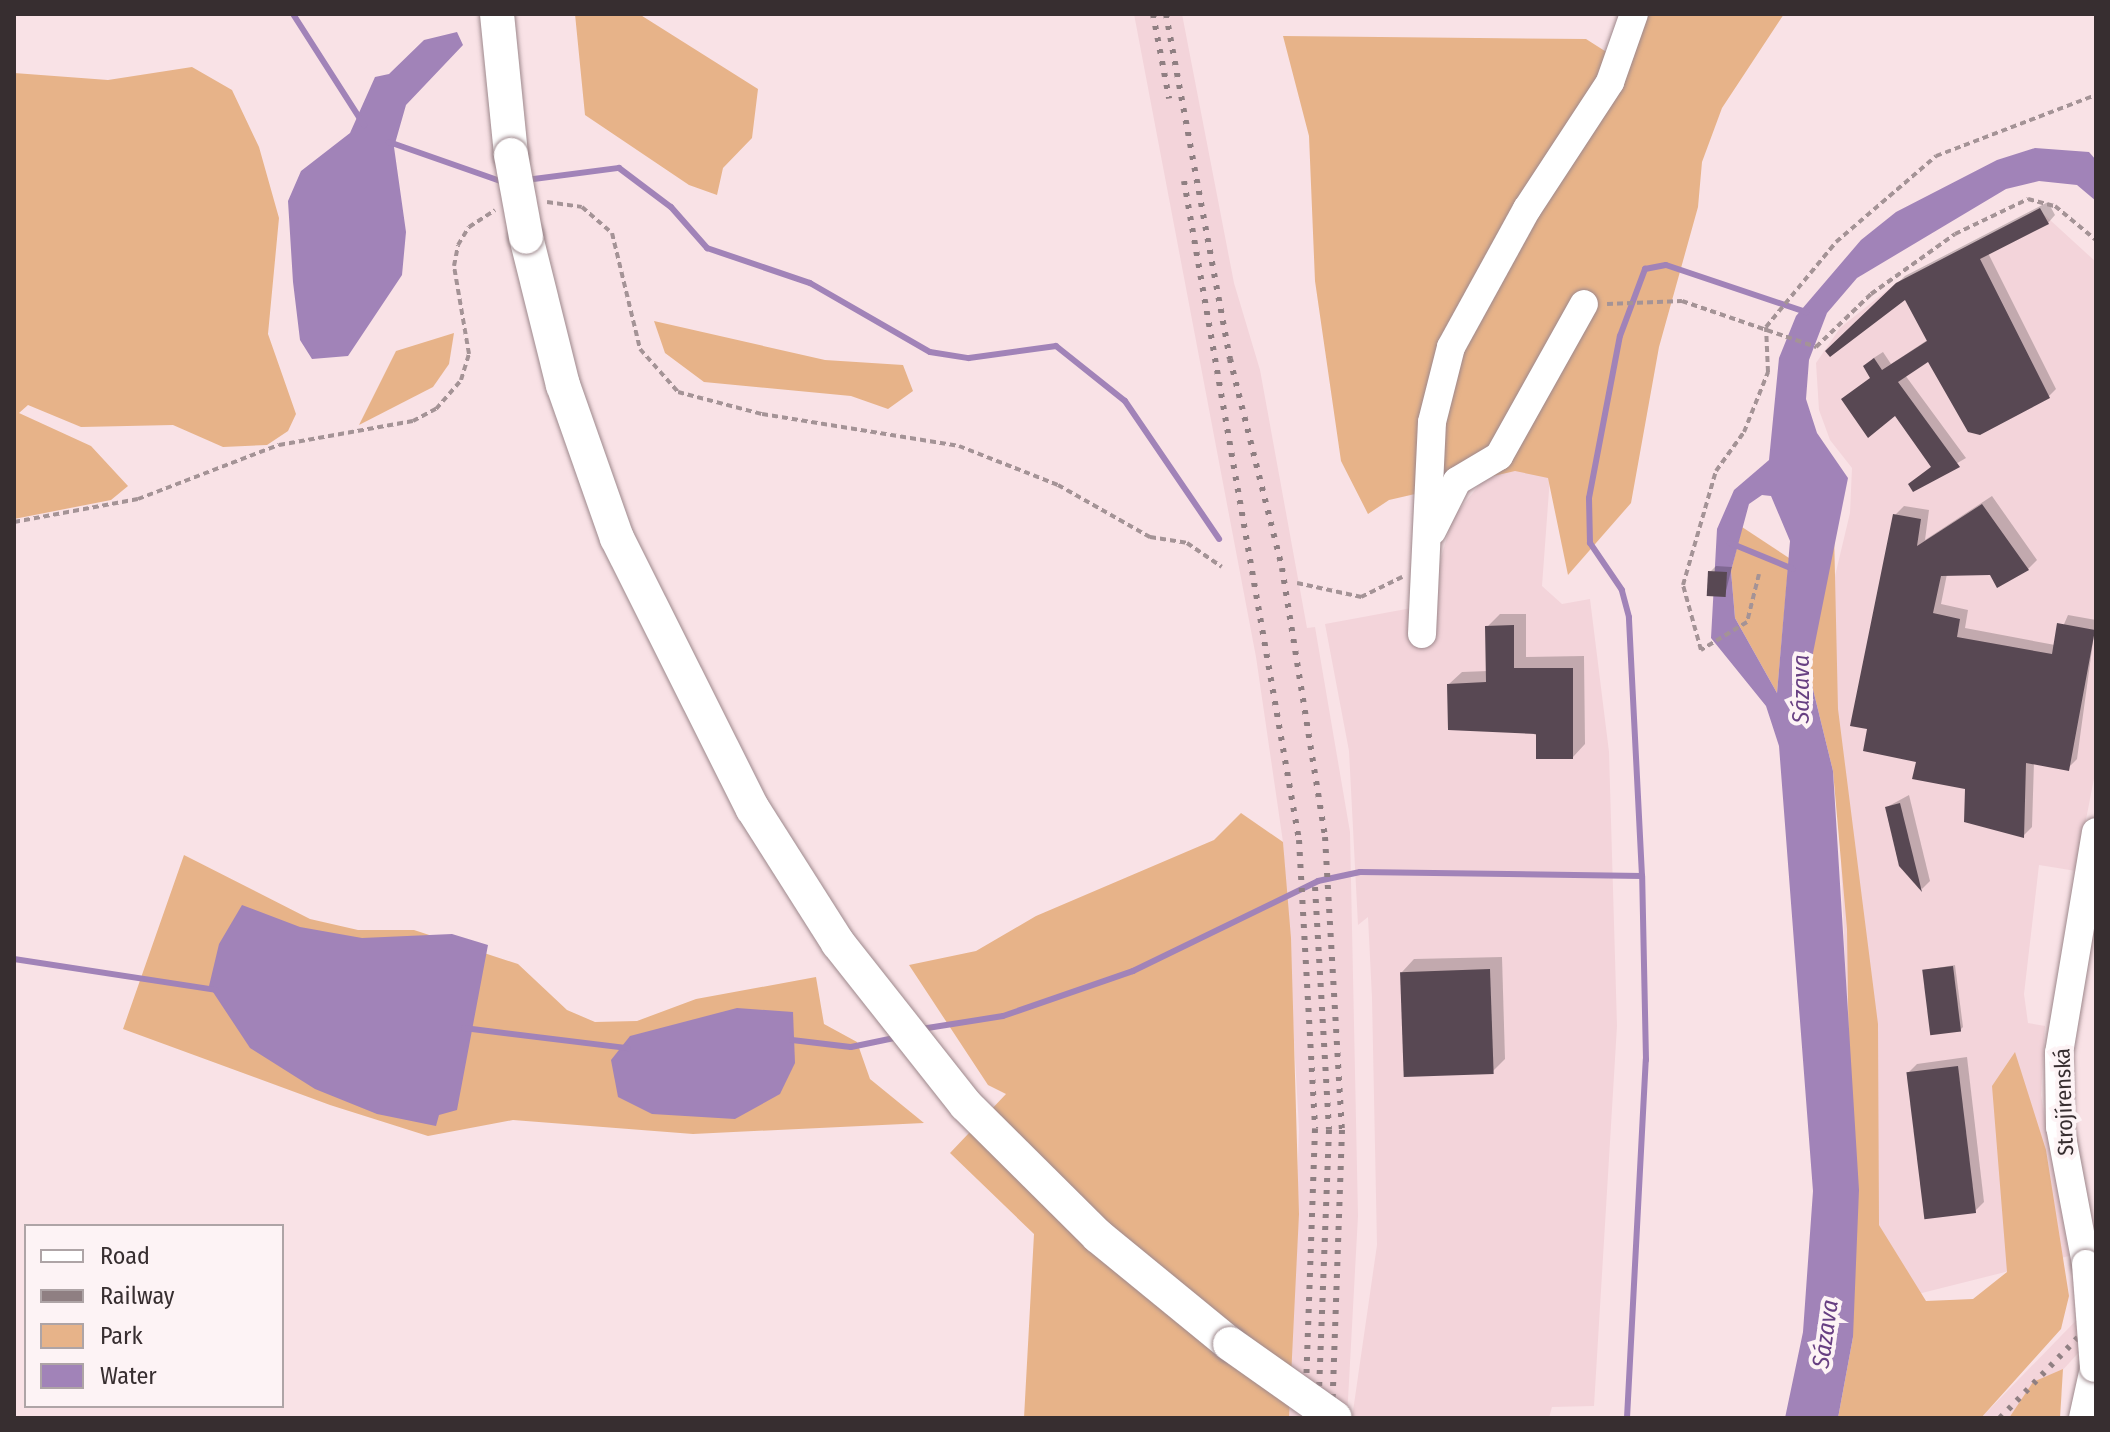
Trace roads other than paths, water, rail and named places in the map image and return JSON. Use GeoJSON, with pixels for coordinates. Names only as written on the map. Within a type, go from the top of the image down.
{"type":"FeatureCollection","features":[{"type":"Feature","properties":{"kind":"main road"},"geometry":{"type":"LineString","coordinates":[[497,14],[511,155],[526,237],[588,460],[676,666],[753,809],[889,1013],[923,1056],[1098,1236],[1230,1344],[1335,1418]]}},
{"type":"Feature","properties":{"kind":"street"},"geometry":{"type":"LineString","coordinates":[[1422,634],[1432,422],[1451,347],[1527,209],[1610,82],[1634,14]]}},
{"type":"Feature","properties":{"kind":"street"},"geometry":{"type":"LineString","coordinates":[[1427,543],[1457,481],[1499,456],[1584,304]]}},
{"type":"Feature","properties":{"kind":"street","name":"Strojírenská"},"geometry":{"type":"LineString","coordinates":[[2083,1418],[2094,1368],[2086,1264],[2060,1127],[2059,1053],[2096,832]]}},
{"type":"Feature","properties":{"kind":"water"},"geometry":{"type":"Polygon","coordinates":[[[457,32],[463,45],[406,105],[394,147],[406,232],[402,275],[348,356],[312,359],[300,340],[288,201],[301,171],[350,133],[375,77],[389,74],[424,40],[457,32]]]}},
{"type":"Feature","properties":{"kind":"water","name":"Sázava"},"geometry":{"type":"Polygon","coordinates":[[[2035,148],[2089,152],[2096,160],[2096,201],[2077,185],[2039,181],[2006,189],[1857,278],[1827,313],[1809,360],[1806,399],[1817,433],[1848,478],[1809,673],[1833,771],[1859,1190],[1853,1337],[1838,1418],[1785,1418],[1803,1332],[1813,1191],[1779,746],[1766,706],[1711,638],[1717,529],[1734,490],[1769,460],[1779,358],[1796,316],[1861,240],[1896,212],[1997,160],[2035,148]],[[1762,495],[1749,504],[1731,571],[1735,618],[1777,693],[1790,541],[1771,496],[1762,495]]]}},
{"type":"Feature","properties":{"kind":"water"},"geometry":{"type":"Polygon","coordinates":[[[242,905],[300,927],[362,938],[452,934],[488,945],[457,1110],[439,1115],[436,1126],[377,1114],[315,1089],[250,1048],[209,986],[219,944],[242,905]]]}},
{"type":"Feature","properties":{"kind":"water"},"geometry":{"type":"Polygon","coordinates":[[[737,1008],[793,1012],[795,1063],[780,1094],[735,1119],[652,1114],[618,1097],[611,1060],[630,1036],[737,1008]]]}},
{"type":"Feature","properties":{"kind":"waterway"},"geometry":{"type":"LineString","coordinates":[[293,14],[364,125]]}},
{"type":"Feature","properties":{"kind":"waterway"},"geometry":{"type":"LineString","coordinates":[[389,142],[503,182]]}},
{"type":"Feature","properties":{"kind":"waterway"},"geometry":{"type":"LineString","coordinates":[[526,180],[619,168],[671,207],[707,248],[810,283],[930,352],[969,358],[1056,346],[1125,401],[1219,539]]}},
{"type":"Feature","properties":{"kind":"waterway"},"geometry":{"type":"LineString","coordinates":[[1627,1418],[1646,1060],[1642,876],[1629,617],[1622,590],[1590,543],[1589,498],[1620,336],[1645,269],[1666,265],[1806,312]]}},
{"type":"Feature","properties":{"kind":"waterway"},"geometry":{"type":"LineString","coordinates":[[1730,543],[1793,569]]}},
{"type":"Feature","properties":{"kind":"waterway"},"geometry":{"type":"LineString","coordinates":[[921,1029],[1003,1016],[1133,971],[1318,881],[1360,872],[1642,876]]}},
{"type":"Feature","properties":{"kind":"waterway"},"geometry":{"type":"LineString","coordinates":[[14,959],[216,990]]}},
{"type":"Feature","properties":{"kind":"waterway"},"geometry":{"type":"LineString","coordinates":[[464,1028],[628,1048]]}},
{"type":"Feature","properties":{"kind":"waterway"},"geometry":{"type":"LineString","coordinates":[[792,1040],[851,1047],[899,1037]]}},
{"type":"Feature","properties":{"kind":"railway"},"geometry":{"type":"LineString","coordinates":[[1153,14],[1169,98]]}},
{"type":"Feature","properties":{"kind":"railway"},"geometry":{"type":"LineString","coordinates":[[1166,14],[1230,359],[1282,568],[1325,837],[1342,1130],[1332,1418]]}},
{"type":"Feature","properties":{"kind":"railway"},"geometry":{"type":"LineString","coordinates":[[1184,181],[1299,840],[1315,1129],[1305,1418]]}},
{"type":"Feature","properties":{"kind":"railway"},"geometry":{"type":"LineString","coordinates":[[1315,887],[1329,1130],[1318,1418]]}},
{"type":"Feature","properties":{"kind":"railway"},"geometry":{"type":"LineString","coordinates":[[2000,1418],[2096,1319]]}}]}
